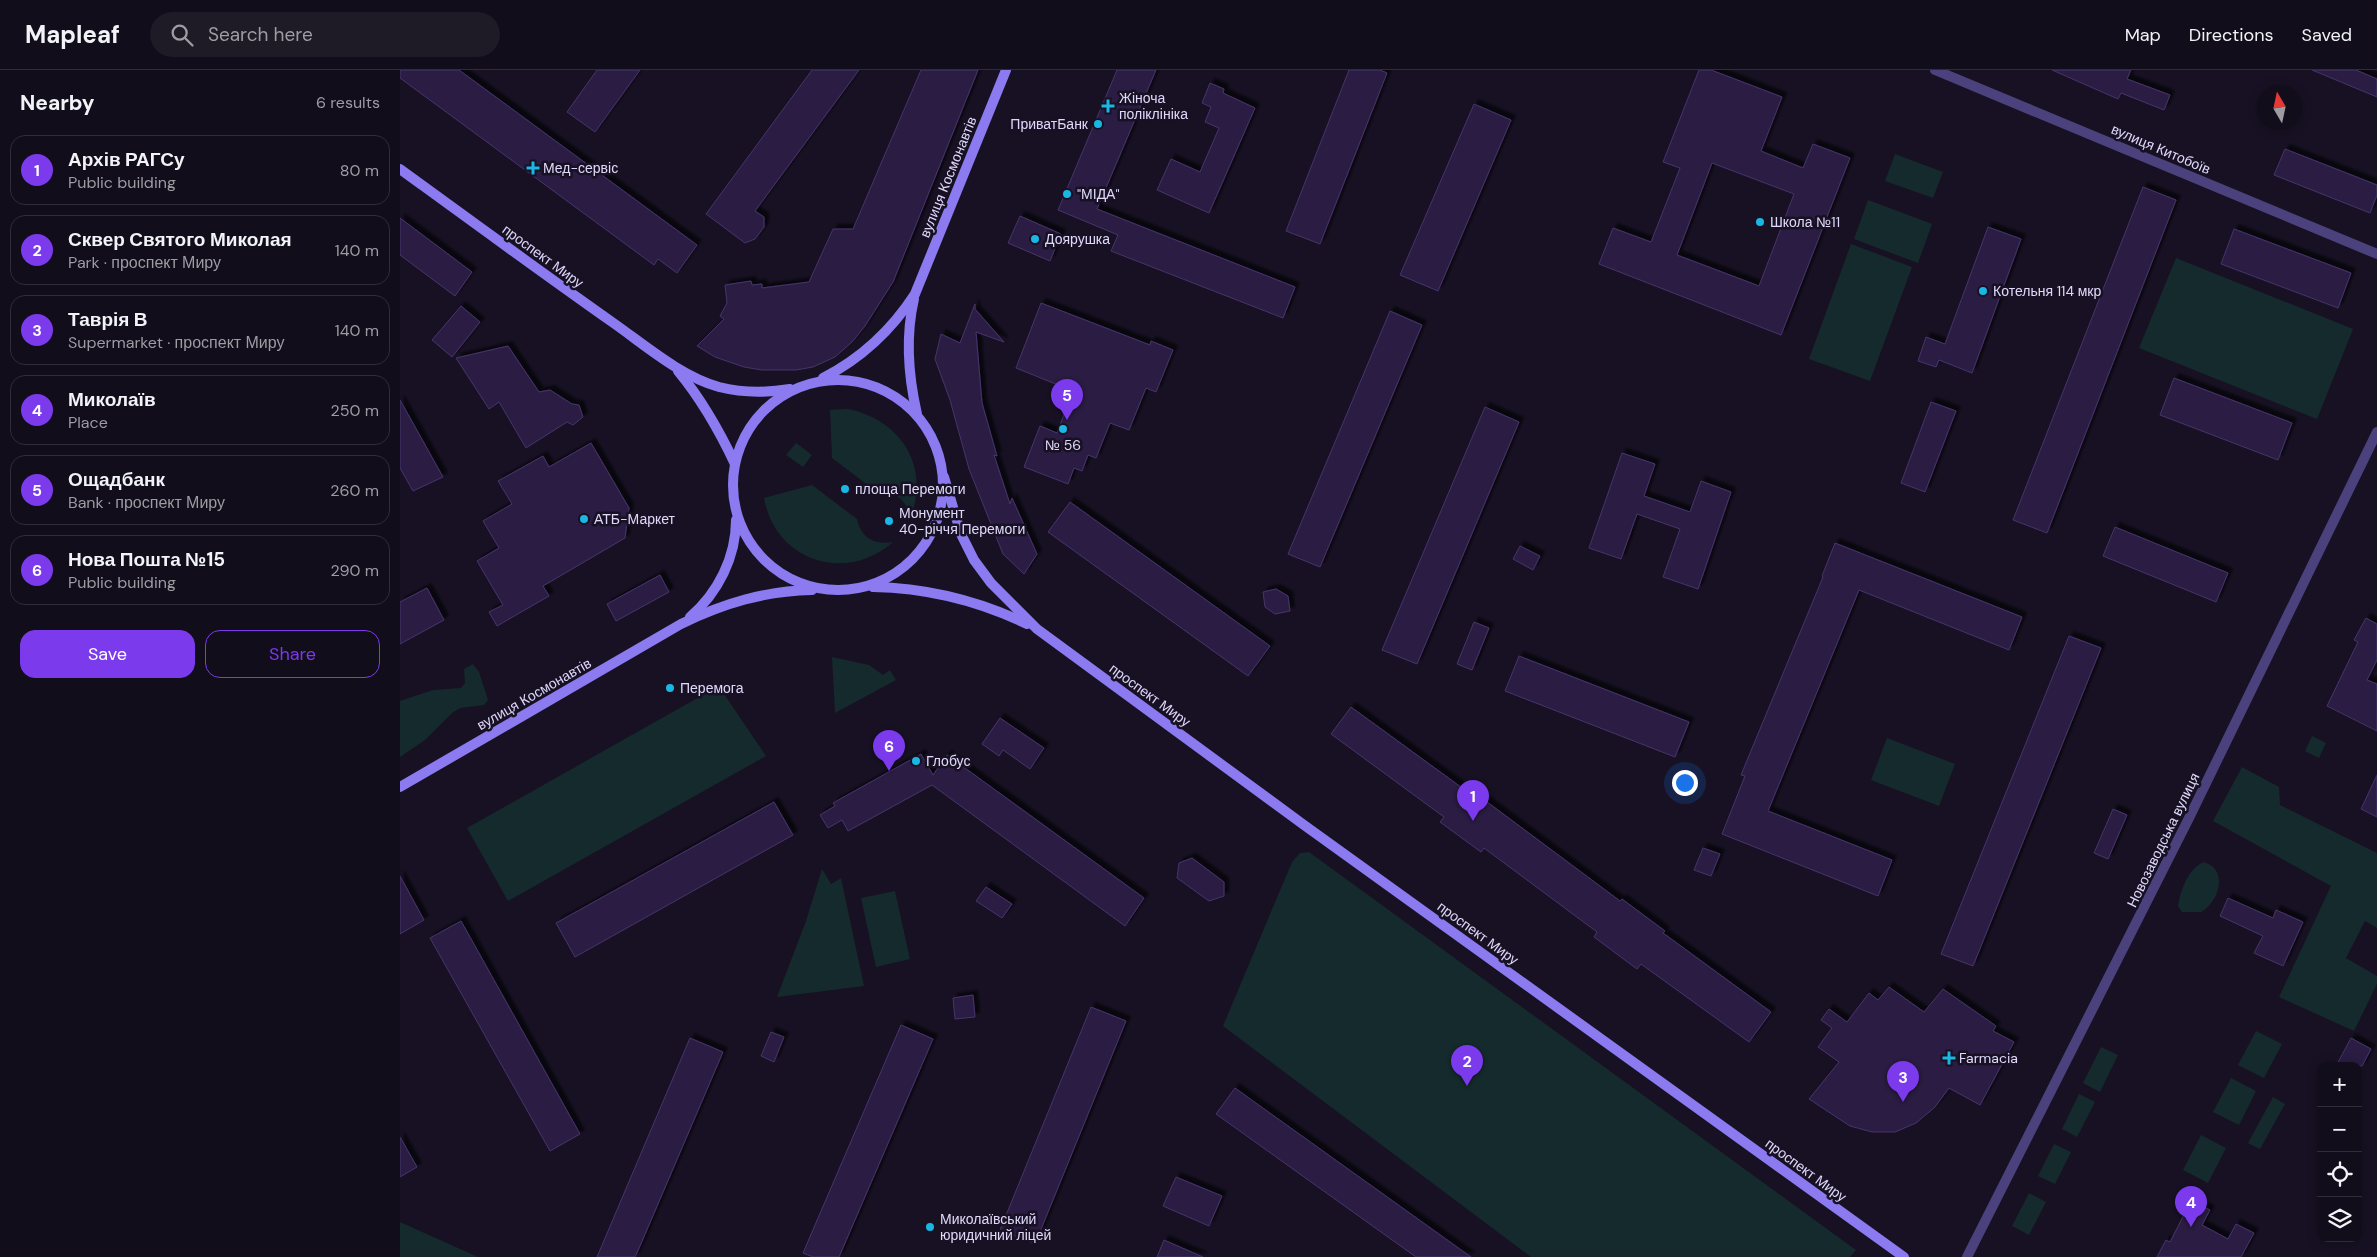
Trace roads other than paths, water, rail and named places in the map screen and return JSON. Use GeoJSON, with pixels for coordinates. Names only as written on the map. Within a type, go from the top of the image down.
{"type":"FeatureCollection","features":[{"type":"Feature","properties":{"kind":"main road","name":"вулиця Космонавтів"},"geometry":{"type":"LineString","coordinates":[[816,382],[839,370],[875,344],[899,318],[915,294],[1006,70]]}},
{"type":"Feature","properties":{"kind":"main road","name":"проспект Миру"},"geometry":{"type":"LineString","coordinates":[[400,169],[565,289],[694,376],[727,388],[745,392],[771,392],[798,388]]}},
{"type":"Feature","properties":{"kind":"main road","name":"вулиця Космонавтів"},"geometry":{"type":"LineString","coordinates":[[915,294],[908,343],[910,379],[917,414]]}},
{"type":"Feature","properties":{"kind":"main road","name":"проспект Миру"},"geometry":{"type":"LineString","coordinates":[[671,362],[697,393],[710,414],[735,464]]}},
{"type":"Feature","properties":{"kind":"main road"},"geometry":{"type":"LineString","coordinates":[[917,414],[899,398],[877,386],[853,380],[816,382],[798,388],[776,400],[757,418],[743,440],[735,464],[733,483],[736,512],[748,541],[768,564],[794,581],[824,589],[844,590],[878,583],[903,568],[924,547],[940,514],[944,477]]}},
{"type":"Feature","properties":{"kind":"main road","name":"проспект Миру"},"geometry":{"type":"LineString","coordinates":[[917,414],[936,444],[961,534],[974,560],[991,583],[1037,629],[1304,825],[1904,1257]]}},
{"type":"Feature","properties":{"kind":"main road","name":"вулиця Космонавтів"},"geometry":{"type":"LineString","coordinates":[[681,624],[696,612],[718,583],[732,549],[736,512]]}},
{"type":"Feature","properties":{"kind":"main road","name":"проспект Миру"},"geometry":{"type":"LineString","coordinates":[[864,587],[903,588],[942,593],[979,603],[1037,629]]}},
{"type":"Feature","properties":{"kind":"main road","name":"вулиця Космонавтів"},"geometry":{"type":"LineString","coordinates":[[400,787],[681,624],[726,604],[750,597],[774,592],[824,589]]}},
{"type":"Feature","properties":{"kind":"street","name":"вулиця Китобоїв"},"geometry":{"type":"LineString","coordinates":[[1935,70],[2377,254]]}},
{"type":"Feature","properties":{"kind":"street","name":"Новозаводська вулиця"},"geometry":{"type":"LineString","coordinates":[[1967,1257],[2189,818],[2377,432]]}},
{"type":"Feature","properties":{"kind":"place","name":"Жіноча поліклініка"},"geometry":{"type":"Point","coordinates":[1108,106]}},
{"type":"Feature","properties":{"kind":"place","name":"ПриватБанк"},"geometry":{"type":"Point","coordinates":[1098,124]}},
{"type":"Feature","properties":{"kind":"place","name":"Мед-сервіс"},"geometry":{"type":"Point","coordinates":[533,168]}},
{"type":"Feature","properties":{"kind":"place","name":"\"МІДА\""},"geometry":{"type":"Point","coordinates":[1067,194]}},
{"type":"Feature","properties":{"kind":"place","name":"Школа №11"},"geometry":{"type":"Point","coordinates":[1760,222]}},
{"type":"Feature","properties":{"kind":"place","name":"Доярушка"},"geometry":{"type":"Point","coordinates":[1035,239]}},
{"type":"Feature","properties":{"kind":"place","name":"Котельня 114 мкр"},"geometry":{"type":"Point","coordinates":[1983,291]}},
{"type":"Feature","properties":{"kind":"place","name":"Ощадбанк"},"geometry":{"type":"Point","coordinates":[1067,420]}},
{"type":"Feature","properties":{"kind":"place","name":"№ 56"},"geometry":{"type":"Point","coordinates":[1063,429]}},
{"type":"Feature","properties":{"kind":"place","name":"площа Перемоги"},"geometry":{"type":"Point","coordinates":[845,489]}},
{"type":"Feature","properties":{"kind":"place","name":"АТБ-Маркет"},"geometry":{"type":"Point","coordinates":[584,519]}},
{"type":"Feature","properties":{"kind":"place","name":"Монумент 40-річчя Перемоги"},"geometry":{"type":"Point","coordinates":[889,521]}},
{"type":"Feature","properties":{"kind":"place","name":"Перемога"},"geometry":{"type":"Point","coordinates":[670,688]}},
{"type":"Feature","properties":{"kind":"place","name":"Глобус"},"geometry":{"type":"Point","coordinates":[916,761]}},
{"type":"Feature","properties":{"kind":"place","name":"Нова Пошта №15"},"geometry":{"type":"Point","coordinates":[889,771]}},
{"type":"Feature","properties":{"kind":"place","name":"Архів РАГСу"},"geometry":{"type":"Point","coordinates":[1473,821]}},
{"type":"Feature","properties":{"kind":"place","name":"Farmacia"},"geometry":{"type":"Point","coordinates":[1949,1058]}},
{"type":"Feature","properties":{"kind":"place","name":"Сквер Святого Миколая"},"geometry":{"type":"Point","coordinates":[1467,1086]}},
{"type":"Feature","properties":{"kind":"place","name":"Таврія В"},"geometry":{"type":"Point","coordinates":[1903,1102]}},
{"type":"Feature","properties":{"kind":"place","name":"Миколаївський юридичний ліцей"},"geometry":{"type":"Point","coordinates":[930,1227]}},
{"type":"Feature","properties":{"kind":"place","name":"Миколаїв"},"geometry":{"type":"Point","coordinates":[2191,1227]}}]}
